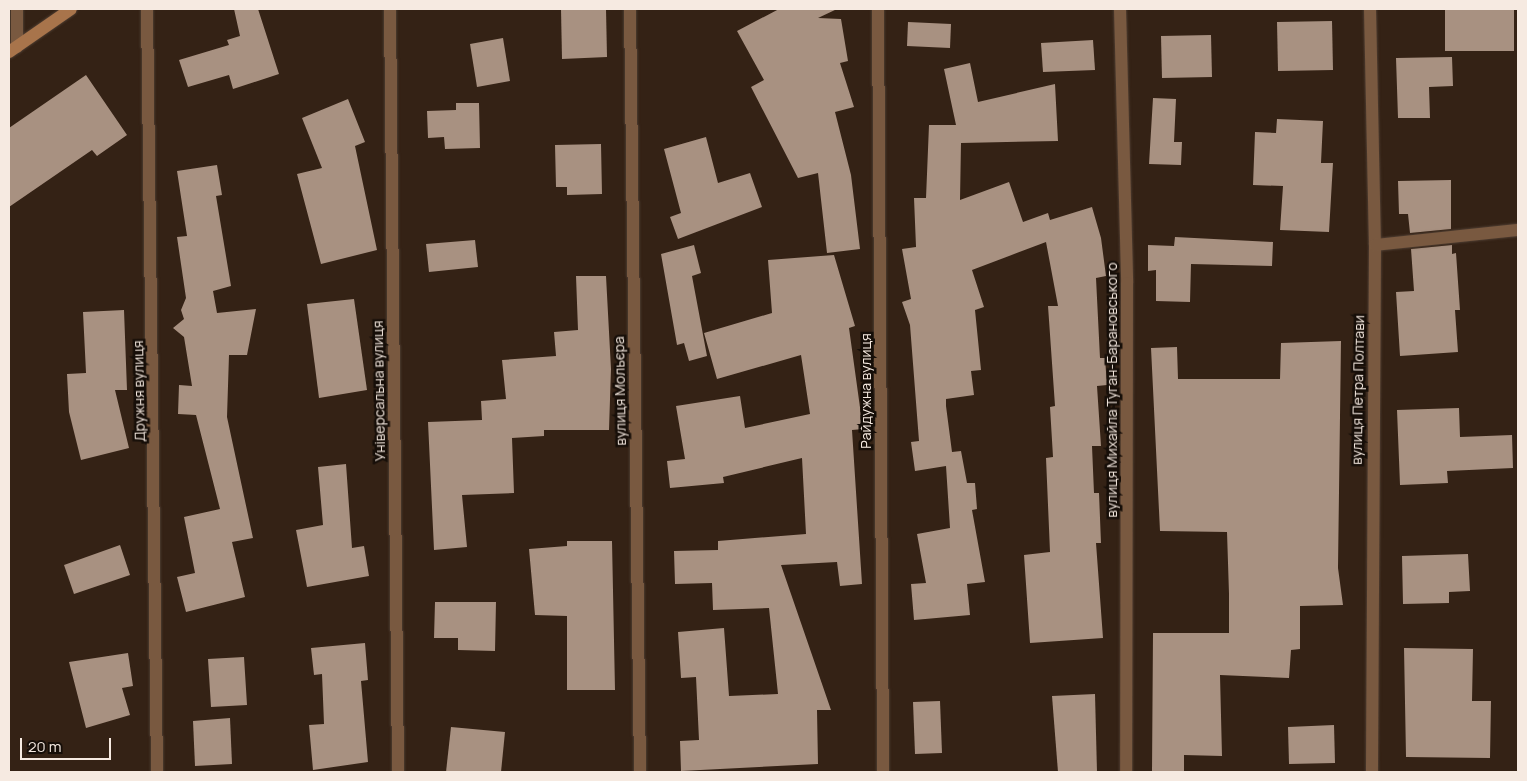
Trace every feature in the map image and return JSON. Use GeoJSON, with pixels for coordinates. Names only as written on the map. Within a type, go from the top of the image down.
{"type":"FeatureCollection","features":[{"type":"Feature","properties":{"kind":"main road"},"geometry":{"type":"LineString","coordinates":[[13,49],[71,9]]}},
{"type":"Feature","properties":{"kind":"street"},"geometry":{"type":"LineString","coordinates":[[13,49],[17,9]]}},
{"type":"Feature","properties":{"kind":"street","name":"Дружня вулиця"},"geometry":{"type":"LineString","coordinates":[[147,9],[157,772]]}},
{"type":"Feature","properties":{"kind":"street","name":"Універсальна вулиця"},"geometry":{"type":"LineString","coordinates":[[390,9],[398,772]]}},
{"type":"Feature","properties":{"kind":"street","name":"вулиця Мольєра"},"geometry":{"type":"LineString","coordinates":[[630,9],[640,772]]}},
{"type":"Feature","properties":{"kind":"street","name":"Райдужна вулиця"},"geometry":{"type":"LineString","coordinates":[[878,9],[884,772]]}},
{"type":"Feature","properties":{"kind":"street","name":"вулиця Михайла Туган-Барановського"},"geometry":{"type":"LineString","coordinates":[[1120,9],[1127,283],[1126,772]]}},
{"type":"Feature","properties":{"kind":"street","name":"вулиця Петра Полтави"},"geometry":{"type":"LineString","coordinates":[[1370,9],[1375,245],[1372,772]]}},
{"type":"Feature","properties":{"kind":"street"},"geometry":{"type":"LineString","coordinates":[[1375,245],[1518,230]]}},
{"type":"Feature","properties":{"kind":"building"},"geometry":{"type":"Polygon","coordinates":[[[234,9],[258,9],[279,74],[233,89],[229,75],[188,87],[179,60],[229,45],[227,40],[240,36],[234,9]]]}},
{"type":"Feature","properties":{"kind":"building"},"geometry":{"type":"Polygon","coordinates":[[[561,9],[606,9],[607,57],[562,59],[561,9]]]}},
{"type":"Feature","properties":{"kind":"building"},"geometry":{"type":"Polygon","coordinates":[[[779,9],[837,9],[818,18],[841,19],[848,61],[840,63],[854,107],[835,112],[851,175],[860,249],[827,253],[818,173],[798,178],[751,87],[764,80],[737,31],[779,9]]]}},
{"type":"Feature","properties":{"kind":"building"},"geometry":{"type":"Polygon","coordinates":[[[1445,9],[1514,9],[1514,51],[1445,51],[1445,9]]]}},
{"type":"Feature","properties":{"kind":"building"},"geometry":{"type":"Polygon","coordinates":[[[1332,21],[1333,70],[1278,71],[1277,22],[1332,21]]]}},
{"type":"Feature","properties":{"kind":"building"},"geometry":{"type":"Polygon","coordinates":[[[908,22],[951,24],[950,48],[907,46],[908,22]]]}},
{"type":"Feature","properties":{"kind":"building"},"geometry":{"type":"Polygon","coordinates":[[[1211,35],[1212,77],[1162,78],[1161,36],[1211,35]]]}},
{"type":"Feature","properties":{"kind":"building"},"geometry":{"type":"Polygon","coordinates":[[[503,38],[510,81],[477,87],[470,44],[503,38]]]}},
{"type":"Feature","properties":{"kind":"building"},"geometry":{"type":"Polygon","coordinates":[[[1093,40],[1095,70],[1043,72],[1041,43],[1093,40]]]}},
{"type":"Feature","properties":{"kind":"building"},"geometry":{"type":"Polygon","coordinates":[[[1452,57],[1453,86],[1429,87],[1430,118],[1398,118],[1396,58],[1452,57]]]}},
{"type":"Feature","properties":{"kind":"building"},"geometry":{"type":"Polygon","coordinates":[[[970,63],[978,102],[1055,84],[1058,141],[961,143],[960,200],[1009,182],[1023,222],[1048,213],[1050,220],[1092,207],[1101,238],[1106,276],[1096,278],[1100,358],[1105,358],[1107,385],[1097,386],[1101,446],[1092,446],[1094,493],[1099,493],[1101,543],[1096,543],[1103,638],[1030,643],[1024,555],[1050,552],[1046,458],[1053,457],[1050,407],[1055,406],[1048,306],[1058,306],[1046,242],[972,270],[984,307],[975,310],[981,370],[971,371],[974,395],[946,399],[946,406],[952,452],[961,451],[967,483],[975,483],[977,509],[972,510],[985,582],[967,584],[970,615],[914,620],[911,584],[926,583],[917,534],[950,528],[946,466],[915,471],[911,442],[919,441],[910,325],[902,302],[911,299],[902,249],[916,247],[914,198],[926,198],[929,125],[956,125],[944,69],[970,63]]]}},
{"type":"Feature","properties":{"kind":"building"},"geometry":{"type":"Polygon","coordinates":[[[86,75],[127,135],[97,156],[92,150],[9,207],[9,128],[86,75]]]}},
{"type":"Feature","properties":{"kind":"building"},"geometry":{"type":"Polygon","coordinates":[[[1153,98],[1176,99],[1174,142],[1182,142],[1181,165],[1149,164],[1153,98]]]}},
{"type":"Feature","properties":{"kind":"building"},"geometry":{"type":"Polygon","coordinates":[[[348,99],[365,142],[355,146],[377,250],[321,264],[297,174],[322,168],[302,118],[348,99]]]}},
{"type":"Feature","properties":{"kind":"building"},"geometry":{"type":"Polygon","coordinates":[[[456,103],[479,103],[480,148],[445,149],[444,137],[428,138],[427,111],[456,110],[456,103]]]}},
{"type":"Feature","properties":{"kind":"building"},"geometry":{"type":"Polygon","coordinates":[[[1277,119],[1323,121],[1321,163],[1333,163],[1329,232],[1280,230],[1283,186],[1253,185],[1255,132],[1276,133],[1277,119]]]}},
{"type":"Feature","properties":{"kind":"building"},"geometry":{"type":"Polygon","coordinates":[[[706,137],[718,183],[750,173],[762,207],[678,239],[670,217],[681,213],[664,149],[706,137]]]}},
{"type":"Feature","properties":{"kind":"building"},"geometry":{"type":"Polygon","coordinates":[[[601,144],[602,194],[567,195],[567,187],[556,187],[555,145],[601,144]]]}},
{"type":"Feature","properties":{"kind":"building"},"geometry":{"type":"Polygon","coordinates":[[[217,165],[222,195],[216,196],[231,286],[213,291],[217,313],[256,309],[247,355],[229,355],[227,417],[253,538],[232,542],[245,597],[186,612],[177,577],[195,573],[184,517],[220,509],[196,415],[178,414],[179,385],[192,386],[184,337],[173,328],[184,319],[181,310],[186,298],[177,237],[187,236],[177,171],[217,165]]]}},
{"type":"Feature","properties":{"kind":"building"},"geometry":{"type":"Polygon","coordinates":[[[1451,180],[1451,229],[1410,233],[1408,214],[1399,214],[1398,181],[1451,180]]]}},
{"type":"Feature","properties":{"kind":"building"},"geometry":{"type":"Polygon","coordinates":[[[1175,237],[1273,242],[1272,266],[1191,264],[1190,302],[1156,301],[1156,270],[1148,271],[1148,245],[1174,246],[1175,237]]]}},
{"type":"Feature","properties":{"kind":"building"},"geometry":{"type":"Polygon","coordinates":[[[475,240],[478,267],[429,272],[426,244],[475,240]]]}},
{"type":"Feature","properties":{"kind":"building"},"geometry":{"type":"Polygon","coordinates":[[[694,245],[701,273],[692,276],[707,356],[689,361],[684,343],[677,345],[661,254],[694,245]]]}},
{"type":"Feature","properties":{"kind":"building"},"geometry":{"type":"Polygon","coordinates":[[[1452,245],[1452,254],[1456,253],[1460,310],[1455,310],[1458,352],[1400,356],[1396,292],[1414,291],[1411,249],[1452,245]]]}},
{"type":"Feature","properties":{"kind":"building"},"geometry":{"type":"Polygon","coordinates":[[[834,255],[855,326],[849,328],[863,429],[852,430],[862,584],[840,586],[837,562],[781,565],[831,710],[817,710],[818,764],[681,771],[680,741],[699,740],[696,677],[681,678],[678,632],[724,628],[729,696],[778,694],[769,608],[713,610],[712,583],[675,584],[674,551],[718,550],[718,541],[806,534],[802,458],[723,477],[724,483],[670,488],[667,461],[685,459],[676,406],[740,396],[745,428],[810,414],[801,355],[717,379],[704,333],[772,313],[768,260],[834,255]]]}},
{"type":"Feature","properties":{"kind":"building"},"geometry":{"type":"Polygon","coordinates":[[[576,276],[606,276],[611,369],[609,430],[544,430],[544,436],[512,438],[514,493],[462,495],[467,547],[434,550],[428,422],[482,420],[481,401],[506,399],[502,360],[556,356],[554,332],[578,330],[576,276]]]}},
{"type":"Feature","properties":{"kind":"building"},"geometry":{"type":"Polygon","coordinates":[[[354,299],[367,390],[319,398],[307,304],[354,299]]]}},
{"type":"Feature","properties":{"kind":"building"},"geometry":{"type":"Polygon","coordinates":[[[124,310],[127,390],[115,390],[129,448],[81,460],[69,412],[67,374],[86,373],[83,312],[124,310]]]}},
{"type":"Feature","properties":{"kind":"building"},"geometry":{"type":"Polygon","coordinates":[[[1341,341],[1338,568],[1343,605],[1300,606],[1300,649],[1291,650],[1289,678],[1220,675],[1222,756],[1184,755],[1184,772],[1152,772],[1153,633],[1229,633],[1229,594],[1227,532],[1160,531],[1151,348],[1177,347],[1178,379],[1280,379],[1281,343],[1341,341]]]}},
{"type":"Feature","properties":{"kind":"building"},"geometry":{"type":"Polygon","coordinates":[[[1459,408],[1460,437],[1512,435],[1513,468],[1447,471],[1448,483],[1400,485],[1397,410],[1459,408]]]}},
{"type":"Feature","properties":{"kind":"building"},"geometry":{"type":"Polygon","coordinates":[[[346,464],[352,548],[364,546],[369,576],[307,587],[296,530],[323,525],[318,467],[346,464]]]}},
{"type":"Feature","properties":{"kind":"building"},"geometry":{"type":"Polygon","coordinates":[[[567,541],[612,541],[615,690],[567,690],[567,616],[535,615],[529,549],[567,546],[567,541]]]}},
{"type":"Feature","properties":{"kind":"building"},"geometry":{"type":"Polygon","coordinates":[[[120,545],[130,575],[74,594],[64,565],[120,545]]]}},
{"type":"Feature","properties":{"kind":"building"},"geometry":{"type":"Polygon","coordinates":[[[1468,554],[1470,591],[1449,592],[1449,603],[1403,604],[1402,556],[1468,554]]]}},
{"type":"Feature","properties":{"kind":"building"},"geometry":{"type":"Polygon","coordinates":[[[435,602],[496,602],[495,651],[458,650],[458,638],[434,638],[435,602]]]}},
{"type":"Feature","properties":{"kind":"building"},"geometry":{"type":"Polygon","coordinates":[[[365,643],[368,680],[361,681],[368,762],[313,770],[309,725],[324,724],[322,674],[314,675],[311,648],[365,643]]]}},
{"type":"Feature","properties":{"kind":"building"},"geometry":{"type":"Polygon","coordinates":[[[1404,648],[1473,649],[1472,701],[1491,701],[1490,758],[1406,757],[1404,648]]]}},
{"type":"Feature","properties":{"kind":"building"},"geometry":{"type":"Polygon","coordinates":[[[128,653],[133,686],[122,688],[130,715],[86,728],[69,662],[128,653]]]}},
{"type":"Feature","properties":{"kind":"building"},"geometry":{"type":"Polygon","coordinates":[[[244,657],[247,705],[211,707],[208,659],[244,657]]]}},
{"type":"Feature","properties":{"kind":"building"},"geometry":{"type":"Polygon","coordinates":[[[1095,694],[1097,772],[1058,772],[1052,696],[1095,694]]]}},
{"type":"Feature","properties":{"kind":"building"},"geometry":{"type":"Polygon","coordinates":[[[940,701],[942,753],[915,754],[913,702],[940,701]]]}},
{"type":"Feature","properties":{"kind":"building"},"geometry":{"type":"Polygon","coordinates":[[[230,718],[232,764],[195,766],[193,721],[230,718]]]}},
{"type":"Feature","properties":{"kind":"building"},"geometry":{"type":"Polygon","coordinates":[[[1334,725],[1335,763],[1289,764],[1288,727],[1334,725]]]}},
{"type":"Feature","properties":{"kind":"building"},"geometry":{"type":"Polygon","coordinates":[[[451,727],[505,732],[501,772],[446,772],[451,727]]]}}]}
